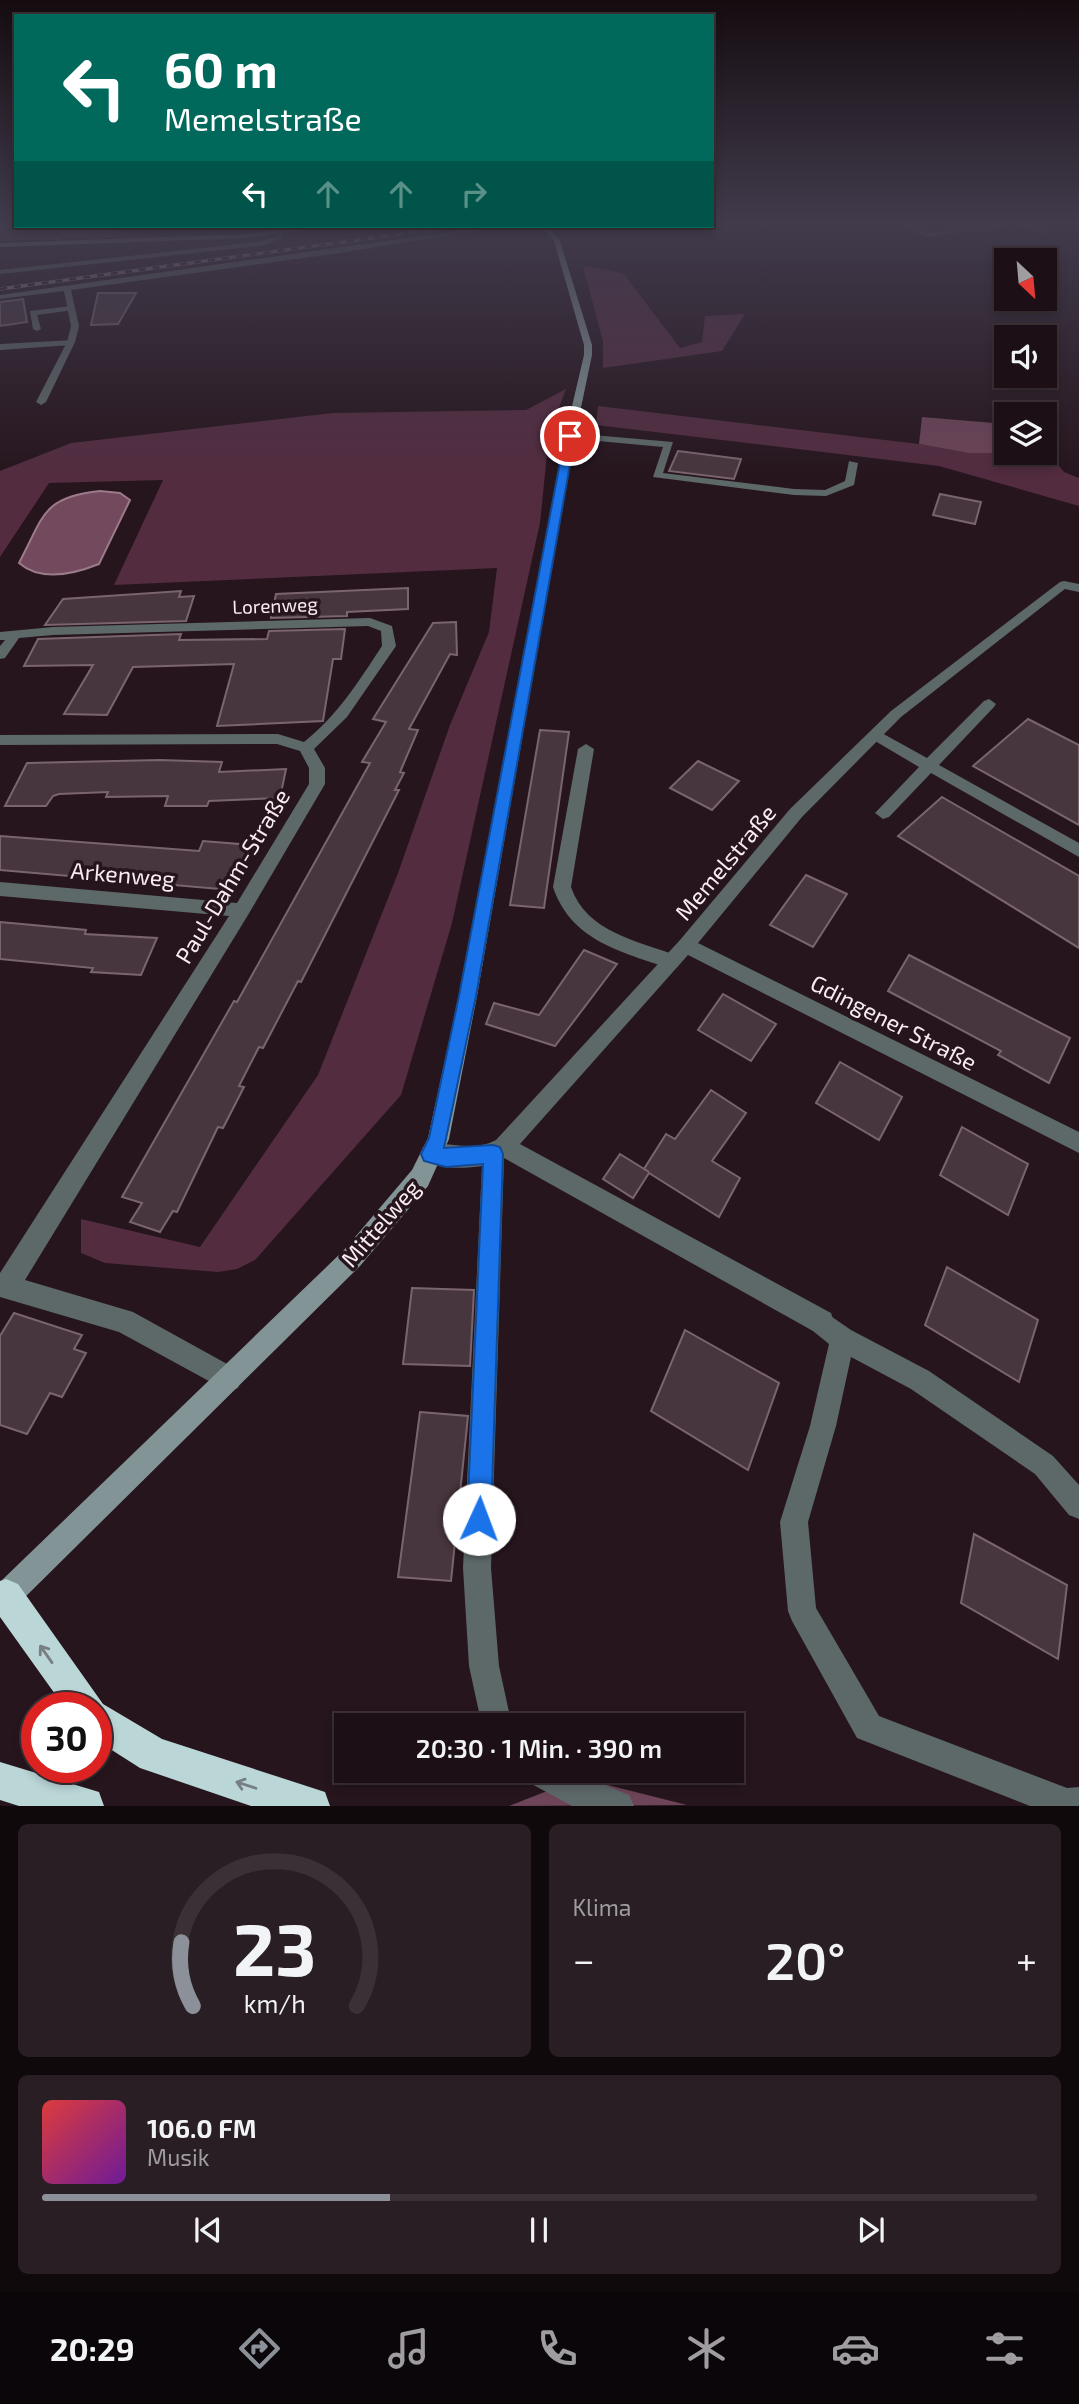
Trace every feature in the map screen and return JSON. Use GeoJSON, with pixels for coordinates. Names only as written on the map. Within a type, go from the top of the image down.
{"type":"FeatureCollection","features":[{"type":"Feature","properties":{"kind":"highway"},"geometry":{"type":"LineString","coordinates":[[3,1599],[75,1692]]}},
{"type":"Feature","properties":{"kind":"highway"},"geometry":{"type":"LineString","coordinates":[[112,1729],[153,1755],[311,1805]]}},
{"type":"Feature","properties":{"kind":"highway"},"geometry":{"type":"LineString","coordinates":[[2,1780],[85,1805]]}},
{"type":"Feature","properties":{"kind":"main road","name":"Mittelweg"},"geometry":{"type":"LineString","coordinates":[[3,1599],[352,1258],[420,1178],[438,1139],[468,996],[588,345],[577,308]]}},
{"type":"Feature","properties":{"kind":"street"},"geometry":{"type":"LineString","coordinates":[[37,330],[32,309],[60,308]]}},
{"type":"Feature","properties":{"kind":"street"},"geometry":{"type":"LineString","coordinates":[[41,402],[71,342],[75,326],[71,308]]}},
{"type":"Feature","properties":{"kind":"street"},"geometry":{"type":"LineString","coordinates":[[0,347],[71,342]]}},
{"type":"Feature","properties":{"kind":"street"},"geometry":{"type":"LineString","coordinates":[[570,436],[669,444],[657,475],[794,492],[826,493],[850,483],[853,463]]}},
{"type":"Feature","properties":{"kind":"street","name":"Memelstraße"},"geometry":{"type":"LineString","coordinates":[[498,1150],[671,961],[796,813],[896,714],[1072,587]]}},
{"type":"Feature","properties":{"kind":"street","name":"Lorenweg"},"geometry":{"type":"LineString","coordinates":[[0,655],[7,636],[53,631],[370,622],[387,629],[389,646],[355,698],[327,733],[306,748]]}},
{"type":"Feature","properties":{"kind":"street"},"geometry":{"type":"LineString","coordinates":[[883,813],[989,704]]}},
{"type":"Feature","properties":{"kind":"street"},"geometry":{"type":"LineString","coordinates":[[875,735],[1079,851]]}},
{"type":"Feature","properties":{"kind":"street"},"geometry":{"type":"LineString","coordinates":[[0,740],[278,739],[306,748]]}},
{"type":"Feature","properties":{"kind":"street","name":"Paul-Dahm-Straße"},"geometry":{"type":"LineString","coordinates":[[4,1286],[242,910],[317,783],[317,768],[306,748]]}},
{"type":"Feature","properties":{"kind":"street"},"geometry":{"type":"LineString","coordinates":[[586,748],[562,887],[565,901],[572,914],[595,931],[671,961]]}},
{"type":"Feature","properties":{"kind":"street","name":"Arkenweg"},"geometry":{"type":"LineString","coordinates":[[0,889],[242,910]]}},
{"type":"Feature","properties":{"kind":"street","name":"Gdingener Straße"},"geometry":{"type":"LineString","coordinates":[[686,944],[1079,1143]]}},
{"type":"Feature","properties":{"kind":"street"},"geometry":{"type":"LineString","coordinates":[[494,1713],[485,1666],[477,1568],[498,1150]]}},
{"type":"Feature","properties":{"kind":"street"},"geometry":{"type":"LineString","coordinates":[[431,1154],[446,1158],[498,1150],[920,1380],[1044,1465],[1079,1505]]}},
{"type":"Feature","properties":{"kind":"street"},"geometry":{"type":"LineString","coordinates":[[4,1286],[124,1321],[229,1380]]}},
{"type":"Feature","properties":{"kind":"street"},"geometry":{"type":"LineString","coordinates":[[832,1331],[823,1426],[794,1522],[803,1611],[868,1727],[1067,1804],[1079,1803]]}},
{"type":"Feature","properties":{"kind":"street"},"geometry":{"type":"LineString","coordinates":[[562,1783],[585,1795],[618,1805]]}},
{"type":"Feature","properties":{"kind":"shaded area"},"geometry":{"type":"Polygon","coordinates":[[[594,308],[650,308],[680,348],[702,342],[705,316],[745,314],[722,351],[603,368],[603,342],[594,308]]]}},
{"type":"Feature","properties":{"kind":"shaded area"},"geometry":{"type":"Polygon","coordinates":[[[566,389],[549,434],[540,523],[452,923],[401,1095],[255,1260],[237,1269],[218,1272],[105,1263],[81,1253],[81,1219],[200,1247],[318,1075],[398,873],[450,725],[489,632],[497,568],[114,585],[163,480],[49,483],[0,557],[0,471],[71,443],[333,413],[526,410],[566,389]]]}},
{"type":"Feature","properties":{"kind":"shaded area"},"geometry":{"type":"Polygon","coordinates":[[[598,406],[919,444],[968,453],[994,453],[994,465],[1057,464],[1064,472],[1079,478],[1079,506],[939,466],[596,425],[598,406]]]}},
{"type":"Feature","properties":{"kind":"shaded area"},"geometry":{"type":"Polygon","coordinates":[[[922,417],[994,423],[994,453],[968,453],[919,444],[922,417]]]}},
{"type":"Feature","properties":{"kind":"shaded area"},"geometry":{"type":"Polygon","coordinates":[[[100,491],[120,493],[130,500],[99,564],[69,573],[47,574],[37,573],[19,563],[40,521],[55,504],[66,498],[100,491]]]}},
{"type":"Feature","properties":{"kind":"shaded area"},"geometry":{"type":"Polygon","coordinates":[[[567,1783],[600,1783],[687,1805],[509,1806],[567,1783]]]}},
{"type":"Feature","properties":{"kind":"building"},"geometry":{"type":"Polygon","coordinates":[[[0,308],[25,308],[27,322],[0,326],[0,308]]]}},
{"type":"Feature","properties":{"kind":"building"},"geometry":{"type":"Polygon","coordinates":[[[95,308],[127,308],[118,324],[91,325],[95,308]]]}},
{"type":"Feature","properties":{"kind":"building"},"geometry":{"type":"Polygon","coordinates":[[[678,451],[741,459],[734,479],[669,471],[678,451]]]}},
{"type":"Feature","properties":{"kind":"building"},"geometry":{"type":"Polygon","coordinates":[[[940,494],[981,502],[975,524],[933,515],[940,494]]]}},
{"type":"Feature","properties":{"kind":"building"},"geometry":{"type":"Polygon","coordinates":[[[408,588],[408,609],[347,612],[347,616],[271,618],[276,594],[408,588]]]}},
{"type":"Feature","properties":{"kind":"building"},"geometry":{"type":"Polygon","coordinates":[[[181,591],[179,597],[194,596],[186,621],[45,625],[63,599],[181,591]]]}},
{"type":"Feature","properties":{"kind":"building"},"geometry":{"type":"Polygon","coordinates":[[[456,622],[457,655],[450,654],[409,729],[418,730],[400,772],[404,773],[395,790],[399,790],[301,982],[298,981],[263,1048],[259,1047],[239,1086],[244,1087],[223,1128],[218,1127],[177,1212],[173,1211],[160,1232],[130,1222],[142,1203],[122,1197],[234,1001],[237,1002],[370,763],[362,762],[386,722],[373,719],[433,623],[456,622]]]}},
{"type":"Feature","properties":{"kind":"building"},"geometry":{"type":"Polygon","coordinates":[[[345,629],[341,659],[333,659],[323,721],[217,726],[234,664],[133,667],[107,715],[64,714],[93,665],[24,666],[38,639],[181,634],[179,640],[267,639],[269,631],[345,629]]]}},
{"type":"Feature","properties":{"kind":"building"},"geometry":{"type":"Polygon","coordinates":[[[1028,719],[1079,745],[1079,825],[973,766],[1028,719]]]}},
{"type":"Feature","properties":{"kind":"building"},"geometry":{"type":"Polygon","coordinates":[[[540,730],[569,732],[544,908],[510,905],[540,730]]]}},
{"type":"Feature","properties":{"kind":"building"},"geometry":{"type":"Polygon","coordinates":[[[160,760],[222,762],[219,772],[286,769],[280,798],[209,801],[207,806],[165,806],[168,796],[106,797],[108,792],[59,794],[53,796],[46,806],[5,806],[27,763],[160,760]]]}},
{"type":"Feature","properties":{"kind":"building"},"geometry":{"type":"Polygon","coordinates":[[[698,761],[739,781],[712,810],[670,788],[698,761]]]}},
{"type":"Feature","properties":{"kind":"building"},"geometry":{"type":"Polygon","coordinates":[[[942,797],[1079,876],[1079,948],[898,836],[942,797]]]}},
{"type":"Feature","properties":{"kind":"building"},"geometry":{"type":"Polygon","coordinates":[[[0,836],[199,851],[203,841],[251,845],[231,890],[0,870],[0,836]]]}},
{"type":"Feature","properties":{"kind":"building"},"geometry":{"type":"Polygon","coordinates":[[[806,875],[847,894],[813,947],[770,925],[806,875]]]}},
{"type":"Feature","properties":{"kind":"building"},"geometry":{"type":"Polygon","coordinates":[[[0,922],[86,930],[85,934],[157,938],[141,975],[91,972],[93,968],[0,959],[0,922]]]}},
{"type":"Feature","properties":{"kind":"building"},"geometry":{"type":"Polygon","coordinates":[[[584,950],[617,964],[555,1046],[486,1024],[494,1003],[539,1015],[584,950]]]}},
{"type":"Feature","properties":{"kind":"building"},"geometry":{"type":"Polygon","coordinates":[[[909,955],[1070,1038],[1049,1083],[998,1055],[1001,1051],[888,991],[909,955]]]}},
{"type":"Feature","properties":{"kind":"building"},"geometry":{"type":"Polygon","coordinates":[[[723,994],[776,1024],[751,1061],[698,1030],[723,994]]]}},
{"type":"Feature","properties":{"kind":"building"},"geometry":{"type":"Polygon","coordinates":[[[840,1062],[902,1097],[879,1140],[816,1103],[840,1062]]]}},
{"type":"Feature","properties":{"kind":"building"},"geometry":{"type":"Polygon","coordinates":[[[711,1090],[746,1113],[712,1161],[740,1178],[719,1217],[649,1173],[633,1198],[603,1179],[620,1154],[644,1169],[666,1134],[675,1139],[711,1090]]]}},
{"type":"Feature","properties":{"kind":"building"},"geometry":{"type":"Polygon","coordinates":[[[962,1127],[1028,1164],[1008,1215],[940,1175],[962,1127]]]}},
{"type":"Feature","properties":{"kind":"building"},"geometry":{"type":"Polygon","coordinates":[[[947,1267],[1038,1320],[1019,1382],[925,1325],[947,1267]]]}},
{"type":"Feature","properties":{"kind":"building"},"geometry":{"type":"Polygon","coordinates":[[[412,1288],[474,1290],[470,1366],[403,1364],[412,1288]]]}},
{"type":"Feature","properties":{"kind":"building"},"geometry":{"type":"Polygon","coordinates":[[[14,1313],[82,1335],[74,1349],[86,1353],[62,1397],[50,1393],[27,1434],[0,1425],[0,1336],[14,1313]]]}},
{"type":"Feature","properties":{"kind":"building"},"geometry":{"type":"Polygon","coordinates":[[[685,1330],[779,1383],[748,1470],[651,1411],[685,1330]]]}},
{"type":"Feature","properties":{"kind":"building"},"geometry":{"type":"Polygon","coordinates":[[[420,1412],[468,1416],[451,1581],[398,1577],[420,1412]]]}},
{"type":"Feature","properties":{"kind":"building"},"geometry":{"type":"Polygon","coordinates":[[[974,1534],[1067,1585],[1058,1659],[961,1603],[974,1534]]]}},
{"type":"Feature","properties":{"kind":"route"},"geometry":{"type":"LineString","coordinates":[[479,1519],[493,1154],[446,1158],[431,1154],[438,1139],[468,996],[570,436]]}}]}
